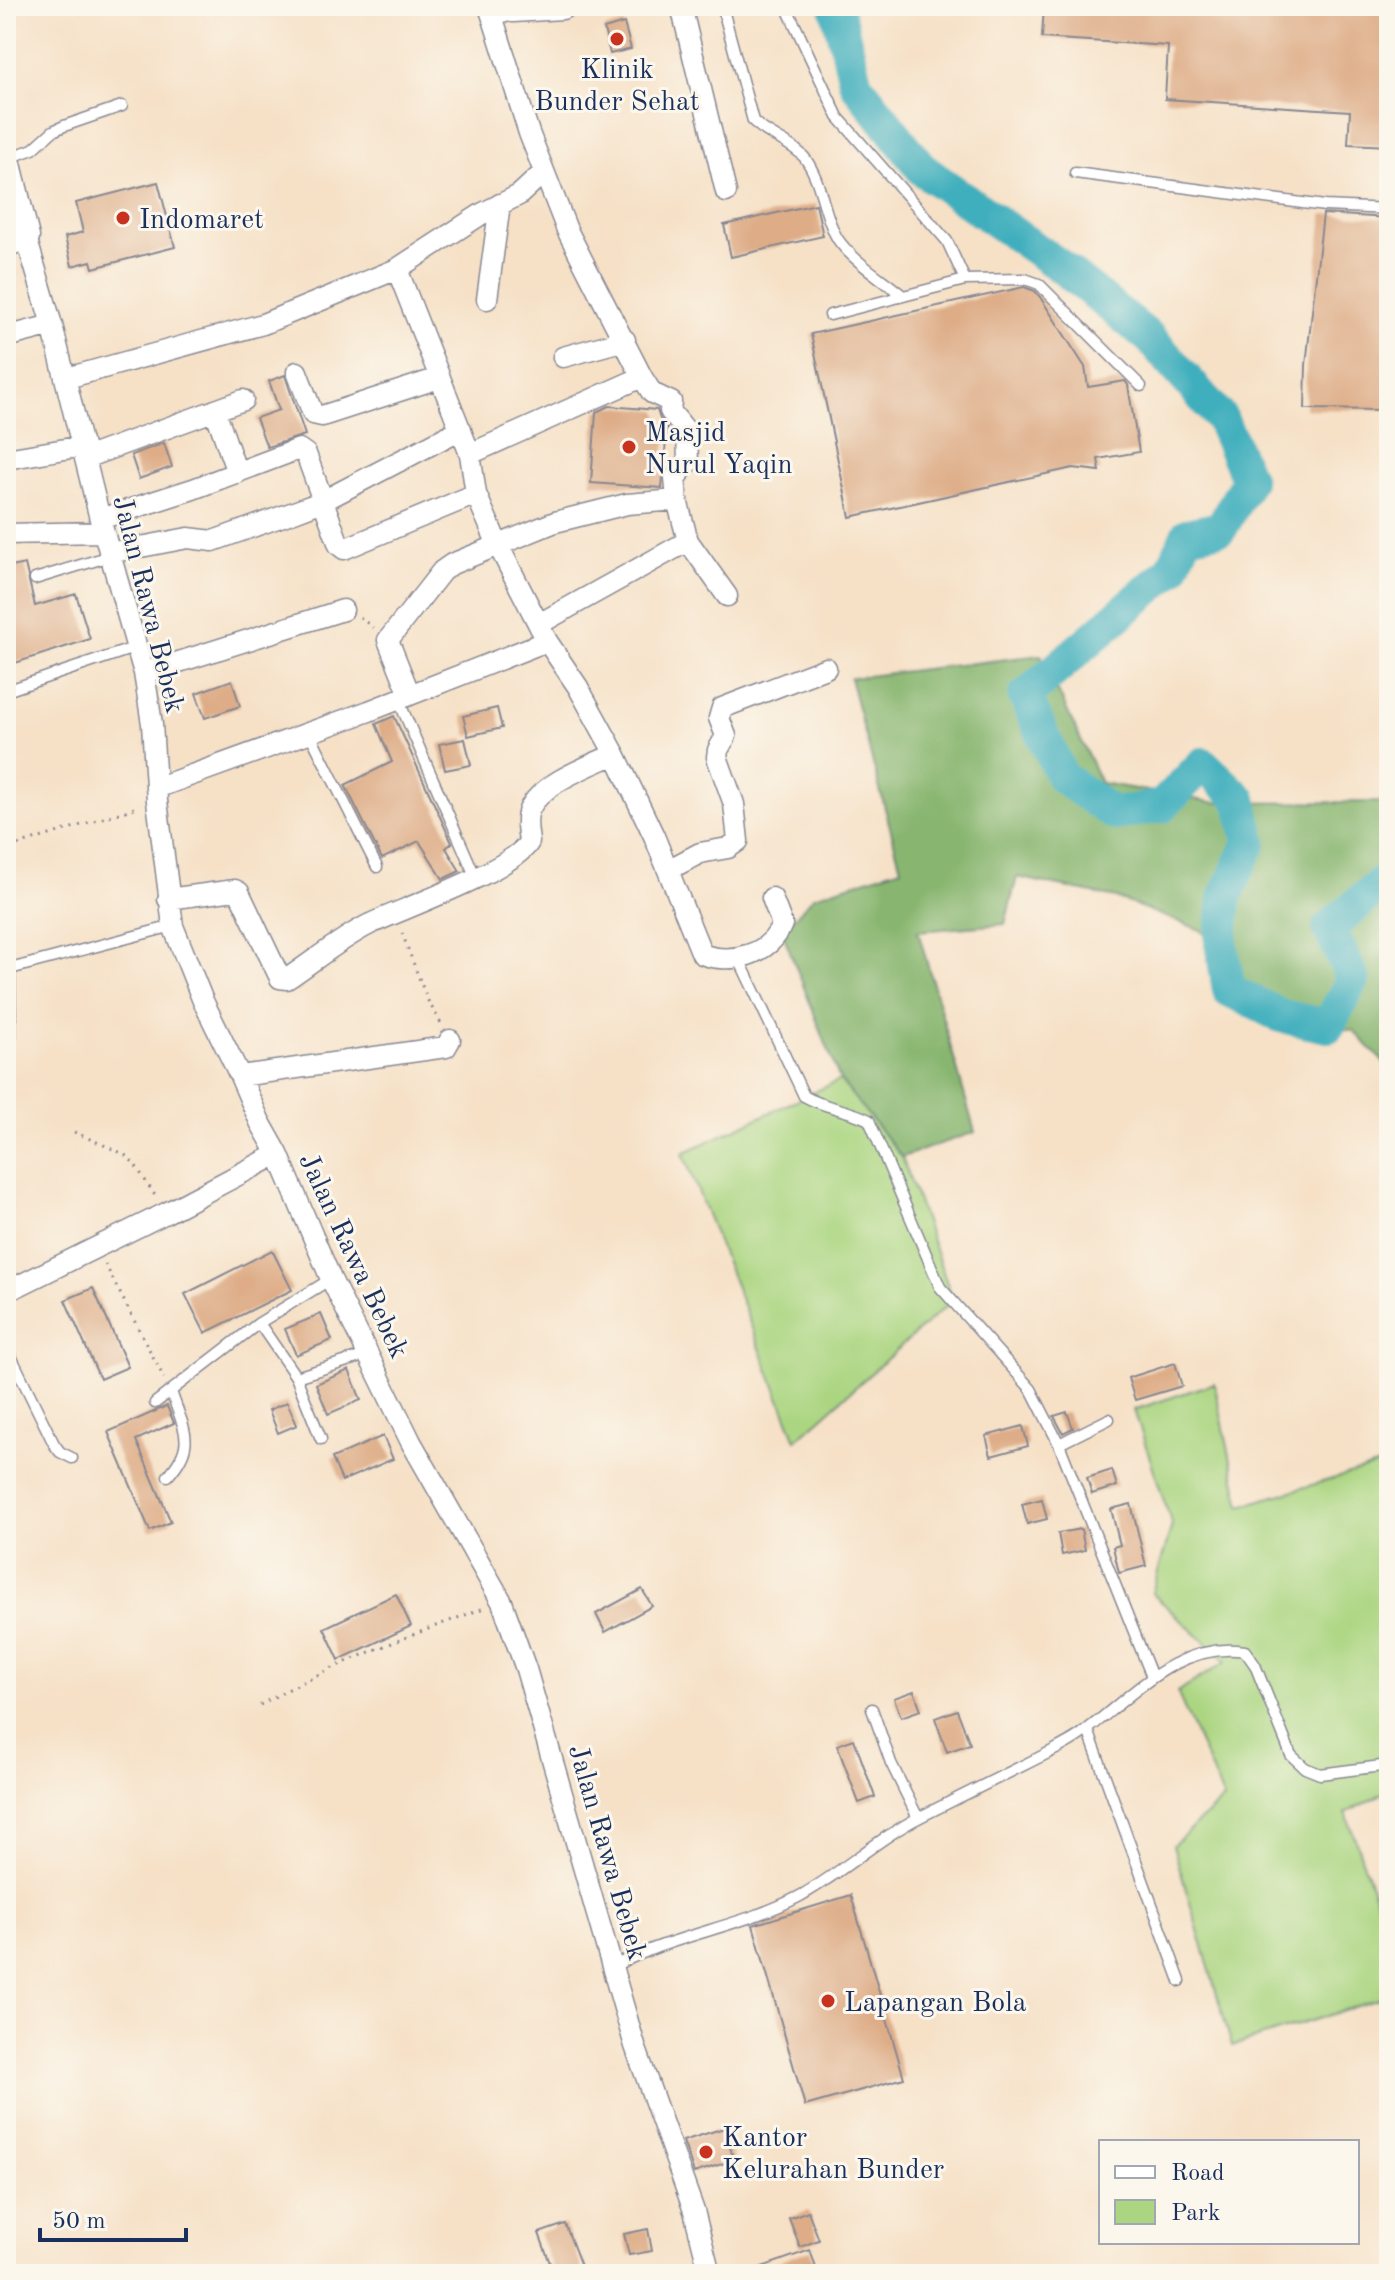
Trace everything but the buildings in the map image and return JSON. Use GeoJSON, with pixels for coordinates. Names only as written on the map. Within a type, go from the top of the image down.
{"type":"FeatureCollection","features":[{"type":"Feature","properties":{"kind":"street"},"geometry":{"type":"LineString","coordinates":[[562,6],[513,9],[490,6],[529,133],[567,230],[642,377],[652,393],[671,402],[670,411],[687,432],[688,463],[675,478],[677,500],[688,541],[727,596]]}},
{"type":"Feature","properties":{"kind":"street"},"geometry":{"type":"LineString","coordinates":[[681,6],[726,192]]}},
{"type":"Feature","properties":{"kind":"street"},"geometry":{"type":"LineString","coordinates":[[6,157],[16,240]]}},
{"type":"Feature","properties":{"kind":"street"},"geometry":{"type":"LineString","coordinates":[[67,378],[263,324],[397,269],[519,195],[544,172]]}},
{"type":"Feature","properties":{"kind":"street"},"geometry":{"type":"LineString","coordinates":[[487,299],[500,204]]}},
{"type":"Feature","properties":{"kind":"street","name":"Jalan Rawa Bebek"},"geometry":{"type":"LineString","coordinates":[[16,240],[52,325],[102,526],[144,673],[173,926],[203,1001],[278,1154],[331,1279],[411,1442],[502,1602],[526,1669],[635,2046],[694,2211],[710,2274]]}},
{"type":"Feature","properties":{"kind":"street"},"geometry":{"type":"LineString","coordinates":[[397,269],[461,429],[470,454],[476,494],[497,543],[543,632],[615,754],[702,954],[738,957],[766,948],[778,935],[782,924],[772,898]]}},
{"type":"Feature","properties":{"kind":"street"},"geometry":{"type":"LineString","coordinates":[[6,337],[52,325]]}},
{"type":"Feature","properties":{"kind":"street"},"geometry":{"type":"LineString","coordinates":[[563,357],[625,340]]}},
{"type":"Feature","properties":{"kind":"street"},"geometry":{"type":"LineString","coordinates":[[297,372],[313,414],[322,416],[439,378]]}},
{"type":"Feature","properties":{"kind":"street"},"geometry":{"type":"LineString","coordinates":[[470,454],[642,377]]}},
{"type":"Feature","properties":{"kind":"street"},"geometry":{"type":"LineString","coordinates":[[6,459],[84,452],[243,400]]}},
{"type":"Feature","properties":{"kind":"street"},"geometry":{"type":"LineString","coordinates":[[215,410],[237,473]]}},
{"type":"Feature","properties":{"kind":"street"},"geometry":{"type":"LineString","coordinates":[[110,555],[188,538],[213,541],[323,501],[461,429]]}},
{"type":"Feature","properties":{"kind":"street"},"geometry":{"type":"LineString","coordinates":[[6,534],[102,526],[299,449],[306,454],[339,545],[344,549],[476,494]]}},
{"type":"Feature","properties":{"kind":"street"},"geometry":{"type":"LineString","coordinates":[[404,697],[388,640],[442,571],[534,528],[627,504],[677,500]]}},
{"type":"Feature","properties":{"kind":"street"},"geometry":{"type":"LineString","coordinates":[[156,794],[404,697],[543,632],[688,541]]}},
{"type":"Feature","properties":{"kind":"street"},"geometry":{"type":"LineString","coordinates":[[144,673],[343,610]]}},
{"type":"Feature","properties":{"kind":"street"},"geometry":{"type":"LineString","coordinates":[[668,870],[700,853],[728,848],[738,841],[734,804],[722,778],[717,757],[726,736],[719,718],[722,708],[826,668]]}},
{"type":"Feature","properties":{"kind":"street"},"geometry":{"type":"LineString","coordinates":[[168,899],[239,892],[282,980],[352,934],[476,878],[527,847],[529,808],[542,794],[561,779],[615,754]]}},
{"type":"Feature","properties":{"kind":"street"},"geometry":{"type":"LineString","coordinates":[[240,1076],[396,1056],[446,1047],[450,1040]]}},
{"type":"Feature","properties":{"kind":"street"},"geometry":{"type":"LineString","coordinates":[[6,1292],[278,1154]]}},
{"type":"Feature","properties":{"kind":"lane"},"geometry":{"type":"LineString","coordinates":[[722,6],[753,121],[804,158],[837,238],[848,251],[903,296]]}},
{"type":"Feature","properties":{"kind":"lane"},"geometry":{"type":"LineString","coordinates":[[786,6],[838,117],[947,241],[965,280]]}},
{"type":"Feature","properties":{"kind":"lane"},"geometry":{"type":"LineString","coordinates":[[6,157],[33,149],[53,131],[64,126],[122,106]]}},
{"type":"Feature","properties":{"kind":"lane"},"geometry":{"type":"LineString","coordinates":[[1075,173],[1325,206],[1389,209]]}},
{"type":"Feature","properties":{"kind":"lane"},"geometry":{"type":"LineString","coordinates":[[830,315],[965,280],[1025,279],[1039,284],[1141,386]]}},
{"type":"Feature","properties":{"kind":"lane"},"geometry":{"type":"LineString","coordinates":[[35,579],[110,555]]}},
{"type":"Feature","properties":{"kind":"lane"},"geometry":{"type":"LineString","coordinates":[[6,691],[137,647]]}},
{"type":"Feature","properties":{"kind":"lane"},"geometry":{"type":"LineString","coordinates":[[404,697],[476,878]]}},
{"type":"Feature","properties":{"kind":"lane"},"geometry":{"type":"LineString","coordinates":[[309,732],[377,867]]}},
{"type":"Feature","properties":{"kind":"lane"},"geometry":{"type":"LineString","coordinates":[[6,1050],[11,1036],[8,967],[173,926]]}},
{"type":"Feature","properties":{"kind":"lane"},"geometry":{"type":"LineString","coordinates":[[738,957],[804,1096],[869,1120],[940,1287],[1031,1389],[1059,1444],[1152,1677]]}},
{"type":"Feature","properties":{"kind":"lane"},"geometry":{"type":"LineString","coordinates":[[155,1403],[259,1323],[331,1279]]}},
{"type":"Feature","properties":{"kind":"lane"},"geometry":{"type":"LineString","coordinates":[[259,1323],[296,1377],[321,1439]]}},
{"type":"Feature","properties":{"kind":"lane"},"geometry":{"type":"LineString","coordinates":[[6,1346],[54,1444],[60,1452],[72,1458]]}},
{"type":"Feature","properties":{"kind":"lane"},"geometry":{"type":"LineString","coordinates":[[296,1377],[370,1354]]}},
{"type":"Feature","properties":{"kind":"lane"},"geometry":{"type":"LineString","coordinates":[[168,1476],[186,1451],[187,1442],[171,1391]]}},
{"type":"Feature","properties":{"kind":"lane"},"geometry":{"type":"LineString","coordinates":[[1059,1444],[1109,1419]]}},
{"type":"Feature","properties":{"kind":"lane"},"geometry":{"type":"LineString","coordinates":[[613,1966],[667,1943],[779,1906],[802,1895],[883,1838],[918,1818],[1065,1745],[1152,1677],[1201,1653],[1224,1648],[1245,1651],[1255,1665],[1291,1755],[1305,1768],[1320,1774],[1389,1765]]}},
{"type":"Feature","properties":{"kind":"lane"},"geometry":{"type":"LineString","coordinates":[[872,1709],[891,1763],[918,1818]]}},
{"type":"Feature","properties":{"kind":"lane"},"geometry":{"type":"LineString","coordinates":[[1088,1730],[1180,1981]]}},
{"type":"Feature","properties":{"kind":"path"},"geometry":{"type":"LineString","coordinates":[[343,610],[353,612],[388,640]]}},
{"type":"Feature","properties":{"kind":"path"},"geometry":{"type":"LineString","coordinates":[[18,845],[156,794]]}},
{"type":"Feature","properties":{"kind":"path"},"geometry":{"type":"LineString","coordinates":[[396,914],[427,999],[450,1040]]}},
{"type":"Feature","properties":{"kind":"path"},"geometry":{"type":"LineString","coordinates":[[74,1132],[124,1154],[134,1163],[166,1213]]}},
{"type":"Feature","properties":{"kind":"path"},"geometry":{"type":"LineString","coordinates":[[96,1247],[171,1391]]}},
{"type":"Feature","properties":{"kind":"path"},"geometry":{"type":"LineString","coordinates":[[260,1705],[287,1689],[376,1648],[502,1602]]}},
{"type":"Feature","properties":{"kind":"green space"},"geometry":{"type":"Polygon","coordinates":[[[1041,655],[1101,783],[1217,803],[1389,802],[1389,1068],[1353,1030],[1278,1028],[1201,930],[1116,898],[1017,877],[1005,924],[918,931],[975,1132],[902,1157],[840,1080],[782,931],[814,896],[901,868],[850,678],[1041,655]]]}},
{"type":"Feature","properties":{"kind":"green space"},"geometry":{"type":"Polygon","coordinates":[[[840,1080],[902,1157],[953,1300],[796,1440],[683,1153],[840,1080]]]}},
{"type":"Feature","properties":{"kind":"green space"},"geometry":{"type":"Polygon","coordinates":[[[1214,1383],[1241,1506],[1389,1462],[1389,1790],[1346,1813],[1389,1937],[1389,1996],[1232,2046],[1173,1845],[1224,1799],[1177,1692],[1226,1662],[1152,1593],[1172,1525],[1134,1410],[1214,1383]]]}},
{"type":"Feature","properties":{"kind":"waterway"},"geometry":{"type":"LineString","coordinates":[[836,6],[856,84],[923,170],[1060,266],[1150,338],[1221,418],[1248,480],[1221,528],[1187,535],[1172,569],[1025,696],[1062,777],[1114,814],[1162,806],[1203,764],[1240,799],[1250,842],[1225,898],[1221,942],[1229,990],[1281,1016],[1328,1026],[1353,979],[1329,928],[1389,877]]}},
{"type":"Feature","properties":{"kind":"place","name":"Klinik Bunder Sehat"},"geometry":{"type":"Point","coordinates":[617,39]}},
{"type":"Feature","properties":{"kind":"place","name":"Indomaret"},"geometry":{"type":"Point","coordinates":[123,218]}},
{"type":"Feature","properties":{"kind":"place","name":"Masjid Nurul Yaqin"},"geometry":{"type":"Point","coordinates":[629,447]}},
{"type":"Feature","properties":{"kind":"place","name":"Lapangan Bola"},"geometry":{"type":"Point","coordinates":[828,2001]}},
{"type":"Feature","properties":{"kind":"place","name":"Kantor Kelurahan Bunder"},"geometry":{"type":"Point","coordinates":[706,2152]}}]}
